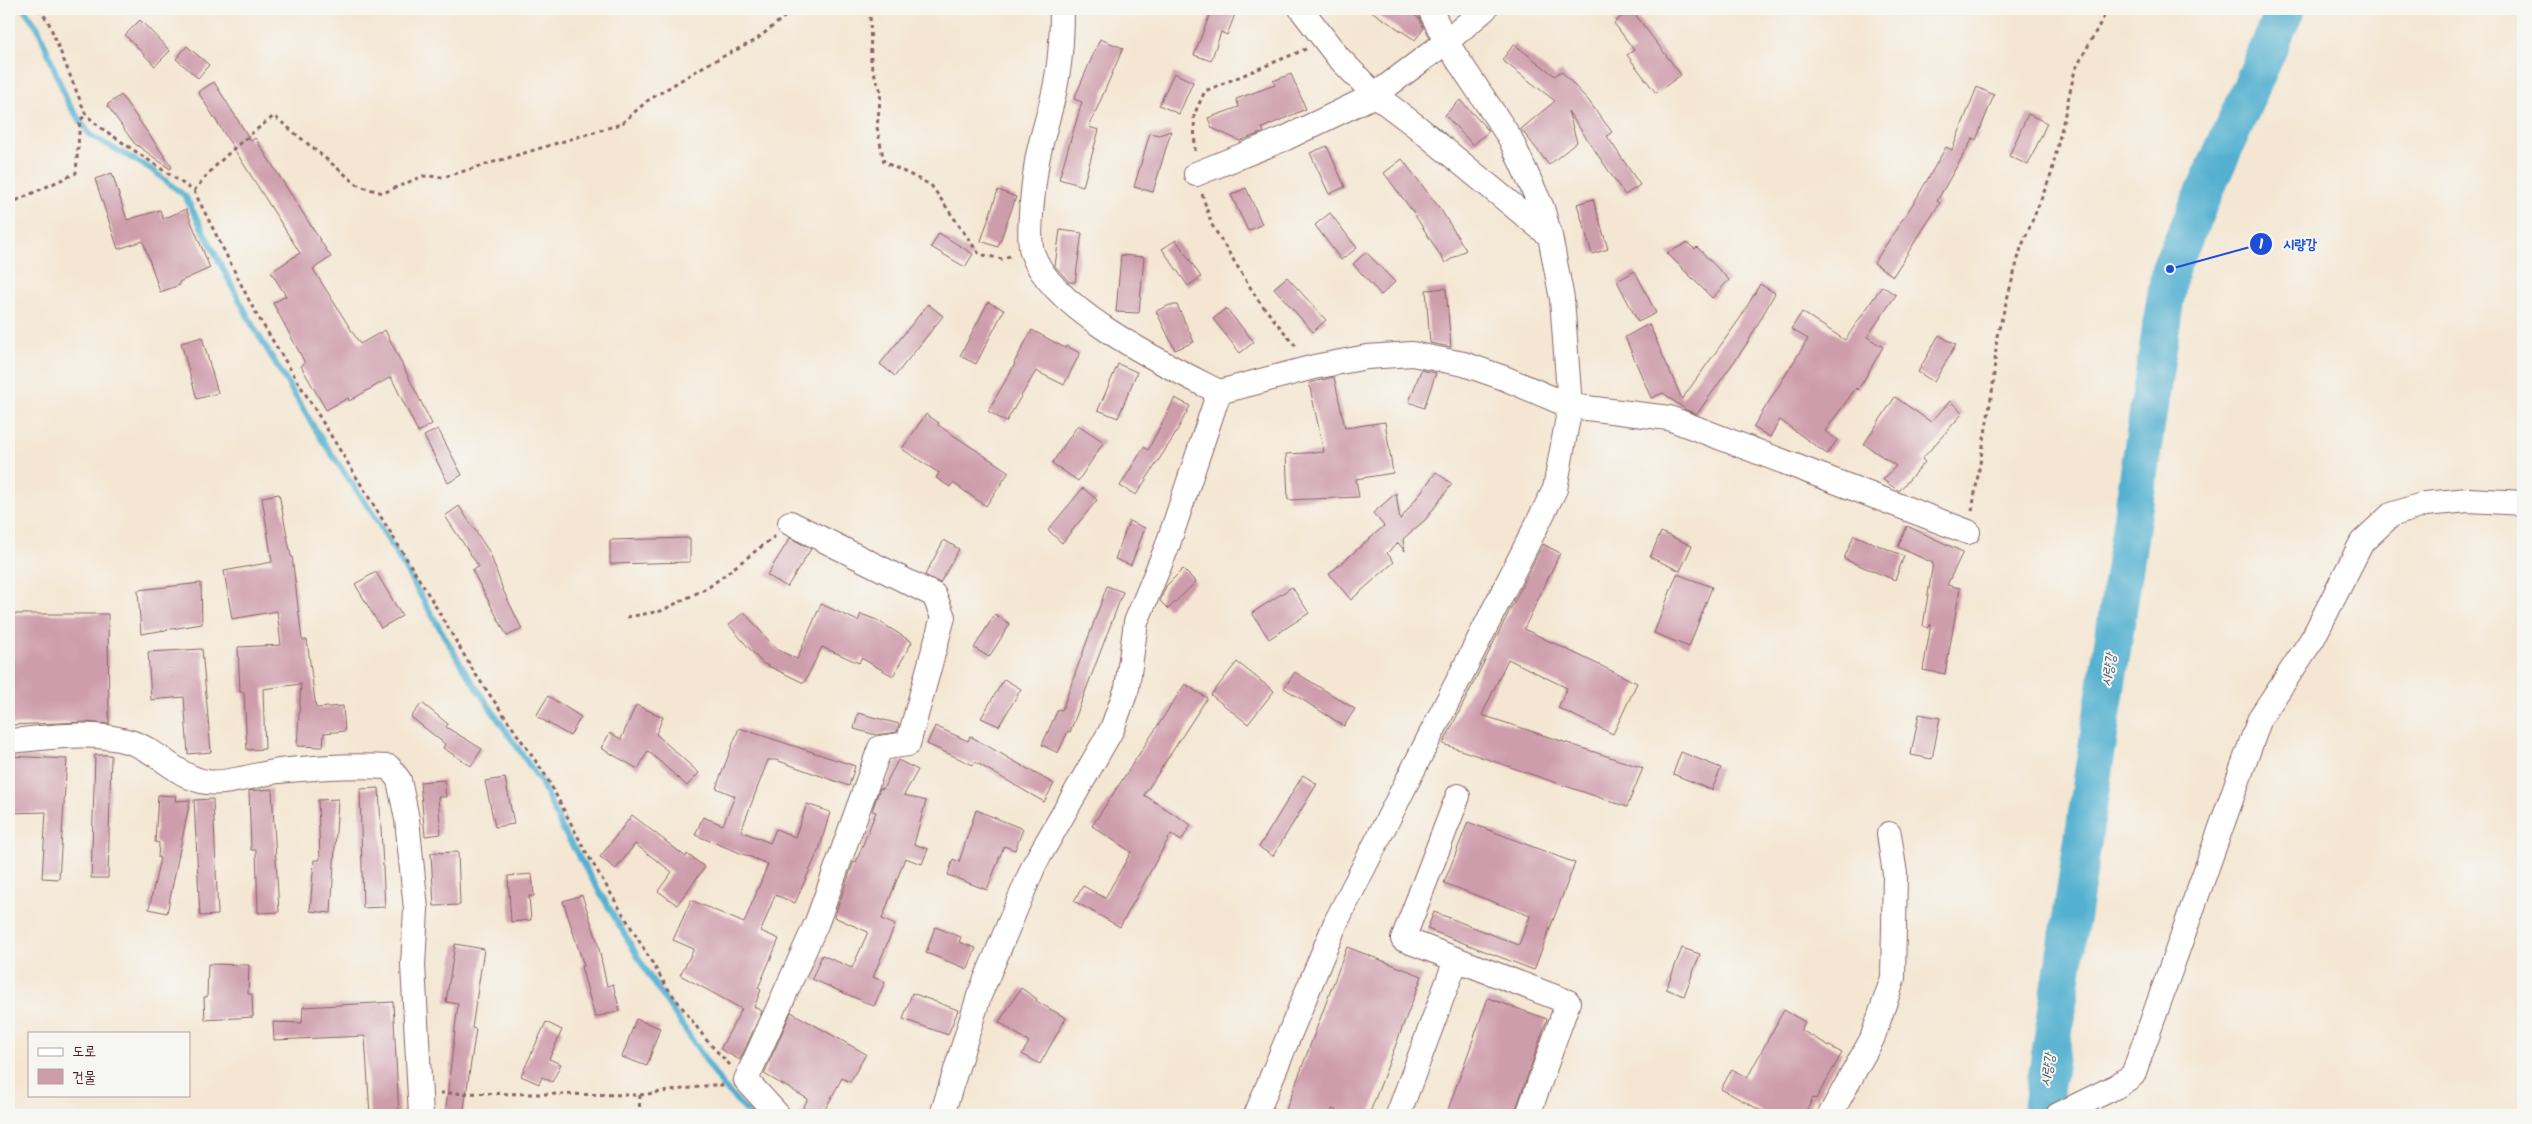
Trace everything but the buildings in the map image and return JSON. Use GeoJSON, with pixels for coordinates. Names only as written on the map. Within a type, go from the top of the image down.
{"type":"FeatureCollection","features":[{"type":"Feature","properties":{"kind":"street"},"geometry":{"type":"LineString","coordinates":[[1062,9],[1057,76],[1037,162],[1031,249],[1045,278],[1089,317],[1138,350],[1219,392],[1314,367],[1367,357],[1412,354],[1464,364],[1504,378],[1570,406],[1669,418],[1968,532]]}},
{"type":"Feature","properties":{"kind":"street"},"geometry":{"type":"LineString","coordinates":[[1301,9],[1325,41],[1375,95],[1416,126],[1550,236]]}},
{"type":"Feature","properties":{"kind":"street"},"geometry":{"type":"LineString","coordinates":[[1256,1115],[1336,922],[1555,489],[1570,406],[1562,299],[1550,236],[1542,208],[1510,138],[1446,42],[1430,9]]}},
{"type":"Feature","properties":{"kind":"street"},"geometry":{"type":"LineString","coordinates":[[1196,174],[1286,138],[1375,95],[1446,42],[1485,9]]}},
{"type":"Feature","properties":{"kind":"street"},"geometry":{"type":"LineString","coordinates":[[942,1115],[979,996],[1034,866],[1112,729],[1127,688],[1136,622],[1167,547],[1219,392]]}},
{"type":"Feature","properties":{"kind":"street"},"geometry":{"type":"LineString","coordinates":[[2058,1115],[2133,1075],[2260,718],[2313,638],[2362,542],[2391,515],[2425,504],[2470,500],[2523,503]]}},
{"type":"Feature","properties":{"kind":"street"},"geometry":{"type":"LineString","coordinates":[[778,1115],[746,1080],[817,922],[880,748],[908,744],[943,617],[934,595],[790,523]]}},
{"type":"Feature","properties":{"kind":"street"},"geometry":{"type":"LineString","coordinates":[[9,741],[93,735],[130,742],[158,755],[184,773],[207,782],[348,765],[389,767],[400,780],[407,819],[415,900],[413,965],[421,1104]]}},
{"type":"Feature","properties":{"kind":"street"},"geometry":{"type":"LineString","coordinates":[[1458,796],[1403,939],[1568,1002],[1528,1115]]}},
{"type":"Feature","properties":{"kind":"street"},"geometry":{"type":"LineString","coordinates":[[1830,1115],[1872,1039],[1892,978],[1894,874],[1889,834]]}},
{"type":"Feature","properties":{"kind":"street"},"geometry":{"type":"LineString","coordinates":[[1398,1115],[1456,960]]}},
{"type":"Feature","properties":{"kind":"path"},"geometry":{"type":"LineString","coordinates":[[39,9],[48,21],[86,115],[100,128],[194,191],[254,310],[434,602],[474,672],[546,776],[586,852],[666,986],[708,1042],[746,1080]]}},
{"type":"Feature","properties":{"kind":"path"},"geometry":{"type":"LineString","coordinates":[[194,191],[209,171],[248,135],[274,116],[359,186],[383,194],[423,176],[444,177],[528,153],[621,124],[647,101],[706,65],[756,40],[789,13],[799,9]]}},
{"type":"Feature","properties":{"kind":"path"},"geometry":{"type":"LineString","coordinates":[[870,9],[870,64],[881,92],[877,127],[884,162],[931,185],[979,254],[1002,259],[1031,249]]}},
{"type":"Feature","properties":{"kind":"path"},"geometry":{"type":"LineString","coordinates":[[1968,532],[1993,386],[1997,336],[2021,248],[2050,175],[2075,70],[2108,9]]}},
{"type":"Feature","properties":{"kind":"path"},"geometry":{"type":"LineString","coordinates":[[1314,367],[1258,300],[1212,225],[1196,174],[1194,115],[1205,91],[1325,41]]}},
{"type":"Feature","properties":{"kind":"path"},"geometry":{"type":"LineString","coordinates":[[9,204],[76,173],[80,120],[86,115]]}},
{"type":"Feature","properties":{"kind":"path"},"geometry":{"type":"LineString","coordinates":[[627,618],[661,611],[709,587],[790,523]]}},
{"type":"Feature","properties":{"kind":"path"},"geometry":{"type":"LineString","coordinates":[[421,1104],[640,1095],[713,1085],[723,1086],[746,1080]]}},
{"type":"Feature","properties":{"kind":"path"},"geometry":{"type":"LineString","coordinates":[[639,1115],[640,1095]]}},
{"type":"Feature","properties":{"kind":"waterway"},"geometry":{"type":"LineString","coordinates":[[24,9],[38,28],[68,103],[90,135],[151,169],[185,196],[253,326],[320,437],[373,514],[463,668],[541,782],[562,828],[648,974],[723,1086],[750,1115]]}},
{"type":"Feature","properties":{"kind":"waterway","name":"시량강"},"geometry":{"type":"LineString","coordinates":[[2041,1115],[2170,269],[2286,9]]}},
{"type":"Feature","properties":{"kind":"place","name":"시량강"},"geometry":{"type":"Point","coordinates":[2170,269]}}]}
